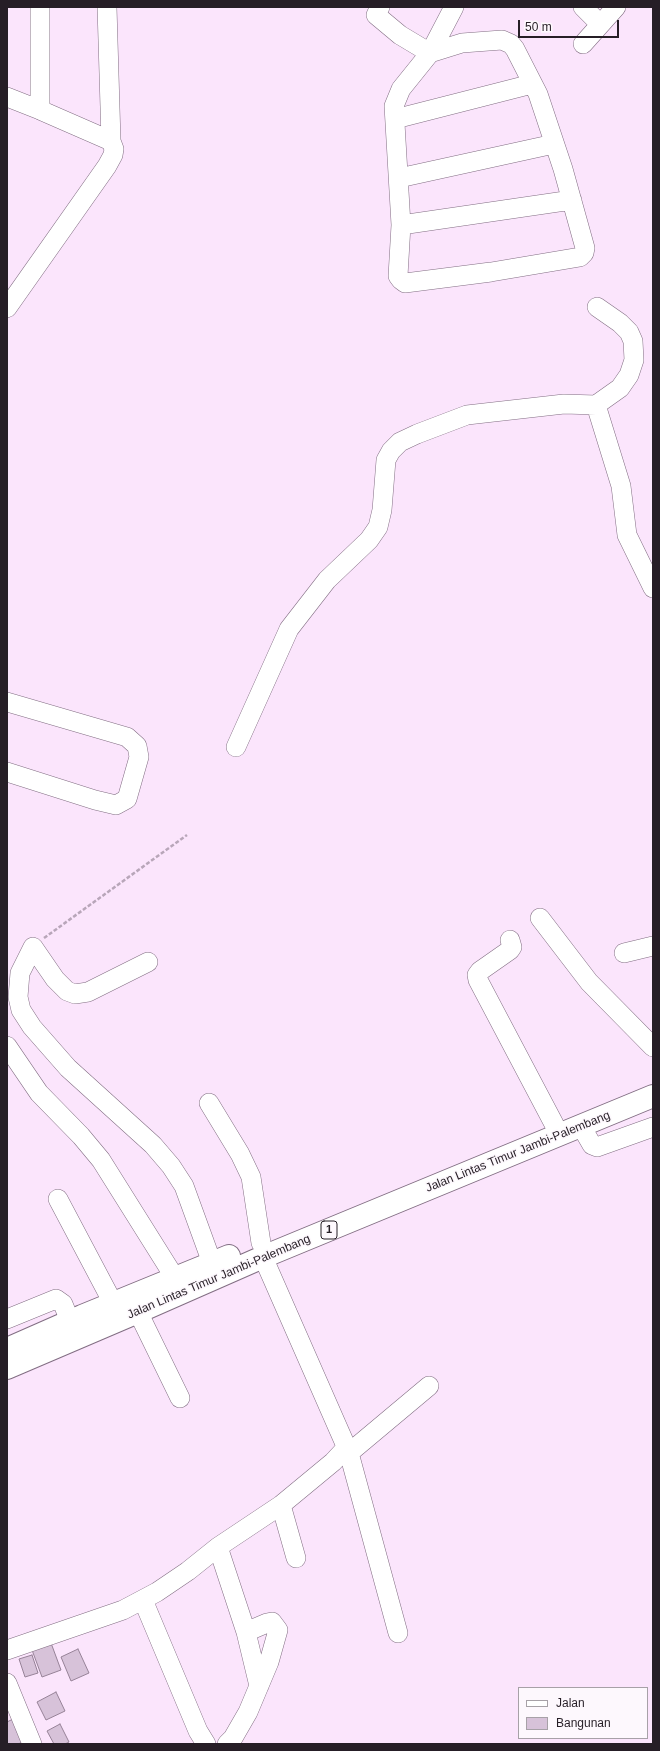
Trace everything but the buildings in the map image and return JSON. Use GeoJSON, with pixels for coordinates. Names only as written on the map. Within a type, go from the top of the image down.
{"type":"FeatureCollection","features":[{"type":"Feature","properties":{"kind":"highway","name":"Jalan Lintas Timur Jambi-Palembang"},"geometry":{"type":"LineString","coordinates":[[7,1348],[50,1339],[138,1312],[262,1250],[653,1082]]}},
{"type":"Feature","properties":{"kind":"highway","name":"Jalan Lintas Timur Jambi-Palembang"},"geometry":{"type":"LineString","coordinates":[[7,1368],[50,1339],[70,1321],[212,1263],[262,1250],[581,1126],[653,1096]]}},
{"type":"Feature","properties":{"kind":"street"},"geometry":{"type":"LineString","coordinates":[[40,7],[40,110]]}},
{"type":"Feature","properties":{"kind":"street"},"geometry":{"type":"LineString","coordinates":[[7,308],[107,166],[113,155],[114,149],[110,141],[107,7]]}},
{"type":"Feature","properties":{"kind":"street"},"geometry":{"type":"LineString","coordinates":[[373,10],[400,35],[430,53],[462,43],[502,40],[507,42],[515,49],[538,94],[572,200],[585,248],[584,253],[580,257],[491,272],[405,283],[400,280],[398,276],[401,225],[400,178],[394,106],[401,89],[430,53],[454,7]]}},
{"type":"Feature","properties":{"kind":"street"},"geometry":{"type":"LineString","coordinates":[[583,7],[600,24]]}},
{"type":"Feature","properties":{"kind":"street"},"geometry":{"type":"LineString","coordinates":[[582,44],[616,7]]}},
{"type":"Feature","properties":{"kind":"street"},"geometry":{"type":"LineString","coordinates":[[395,119],[532,84]]}},
{"type":"Feature","properties":{"kind":"street"},"geometry":{"type":"LineString","coordinates":[[7,97],[110,141]]}},
{"type":"Feature","properties":{"kind":"street"},"geometry":{"type":"LineString","coordinates":[[400,178],[554,144]]}},
{"type":"Feature","properties":{"kind":"street"},"geometry":{"type":"LineString","coordinates":[[401,225],[572,200]]}},
{"type":"Feature","properties":{"kind":"street"},"geometry":{"type":"LineString","coordinates":[[236,747],[289,629],[327,580],[364,545],[378,526],[382,510],[386,460],[391,451],[400,442],[467,415],[564,404],[596,405],[620,388],[629,375],[634,360],[633,341],[628,332],[620,323],[597,307]]}},
{"type":"Feature","properties":{"kind":"street"},"geometry":{"type":"LineString","coordinates":[[596,405],[621,486],[627,535],[653,588]]}},
{"type":"Feature","properties":{"kind":"street"},"geometry":{"type":"LineString","coordinates":[[7,702],[128,737],[137,746],[139,757],[127,799],[116,805],[95,800],[7,772]]}},
{"type":"Feature","properties":{"kind":"street"},"geometry":{"type":"LineString","coordinates":[[540,918],[589,982],[653,1047]]}},
{"type":"Feature","properties":{"kind":"street"},"geometry":{"type":"LineString","coordinates":[[510,940],[512,947],[510,950],[480,971],[478,980],[554,1124]]}},
{"type":"Feature","properties":{"kind":"street"},"geometry":{"type":"LineString","coordinates":[[624,953],[653,946]]}},
{"type":"Feature","properties":{"kind":"street"},"geometry":{"type":"LineString","coordinates":[[148,962],[88,992],[75,994],[67,990],[55,979],[33,947],[20,974],[18,996],[21,1010],[32,1027],[68,1068],[153,1145],[171,1166],[187,1192],[212,1263]]}},
{"type":"Feature","properties":{"kind":"street"},"geometry":{"type":"LineString","coordinates":[[7,1046],[39,1093],[81,1136],[101,1160],[176,1278]]}},
{"type":"Feature","properties":{"kind":"street"},"geometry":{"type":"LineString","coordinates":[[209,1103],[240,1154],[251,1177],[262,1250],[348,1450],[398,1633]]}},
{"type":"Feature","properties":{"kind":"street"},"geometry":{"type":"LineString","coordinates":[[581,1126],[592,1145],[597,1147],[653,1127]]}},
{"type":"Feature","properties":{"kind":"street"},"geometry":{"type":"LineString","coordinates":[[58,1199],[113,1303]]}},
{"type":"Feature","properties":{"kind":"street"},"geometry":{"type":"LineString","coordinates":[[7,1319],[56,1299],[63,1304],[70,1321]]}},
{"type":"Feature","properties":{"kind":"street"},"geometry":{"type":"LineString","coordinates":[[138,1312],[180,1398]]}},
{"type":"Feature","properties":{"kind":"street"},"geometry":{"type":"LineString","coordinates":[[7,1650],[116,1612],[143,1600],[188,1571],[218,1547],[281,1505],[429,1386]]}},
{"type":"Feature","properties":{"kind":"street"},"geometry":{"type":"LineString","coordinates":[[281,1505],[296,1558]]}},
{"type":"Feature","properties":{"kind":"street"},"geometry":{"type":"LineString","coordinates":[[218,1547],[246,1632],[259,1686]]}},
{"type":"Feature","properties":{"kind":"street"},"geometry":{"type":"LineString","coordinates":[[143,1600],[198,1731],[206,1744]]}},
{"type":"Feature","properties":{"kind":"street"},"geometry":{"type":"LineString","coordinates":[[227,1744],[233,1738],[248,1712],[269,1662],[278,1630],[272,1622],[246,1632]]}},
{"type":"Feature","properties":{"kind":"street"},"geometry":{"type":"LineString","coordinates":[[7,1683],[32,1744]]}},
{"type":"Feature","properties":{"kind":"path"},"geometry":{"type":"LineString","coordinates":[[33,947],[65,922],[187,835]]}}]}
